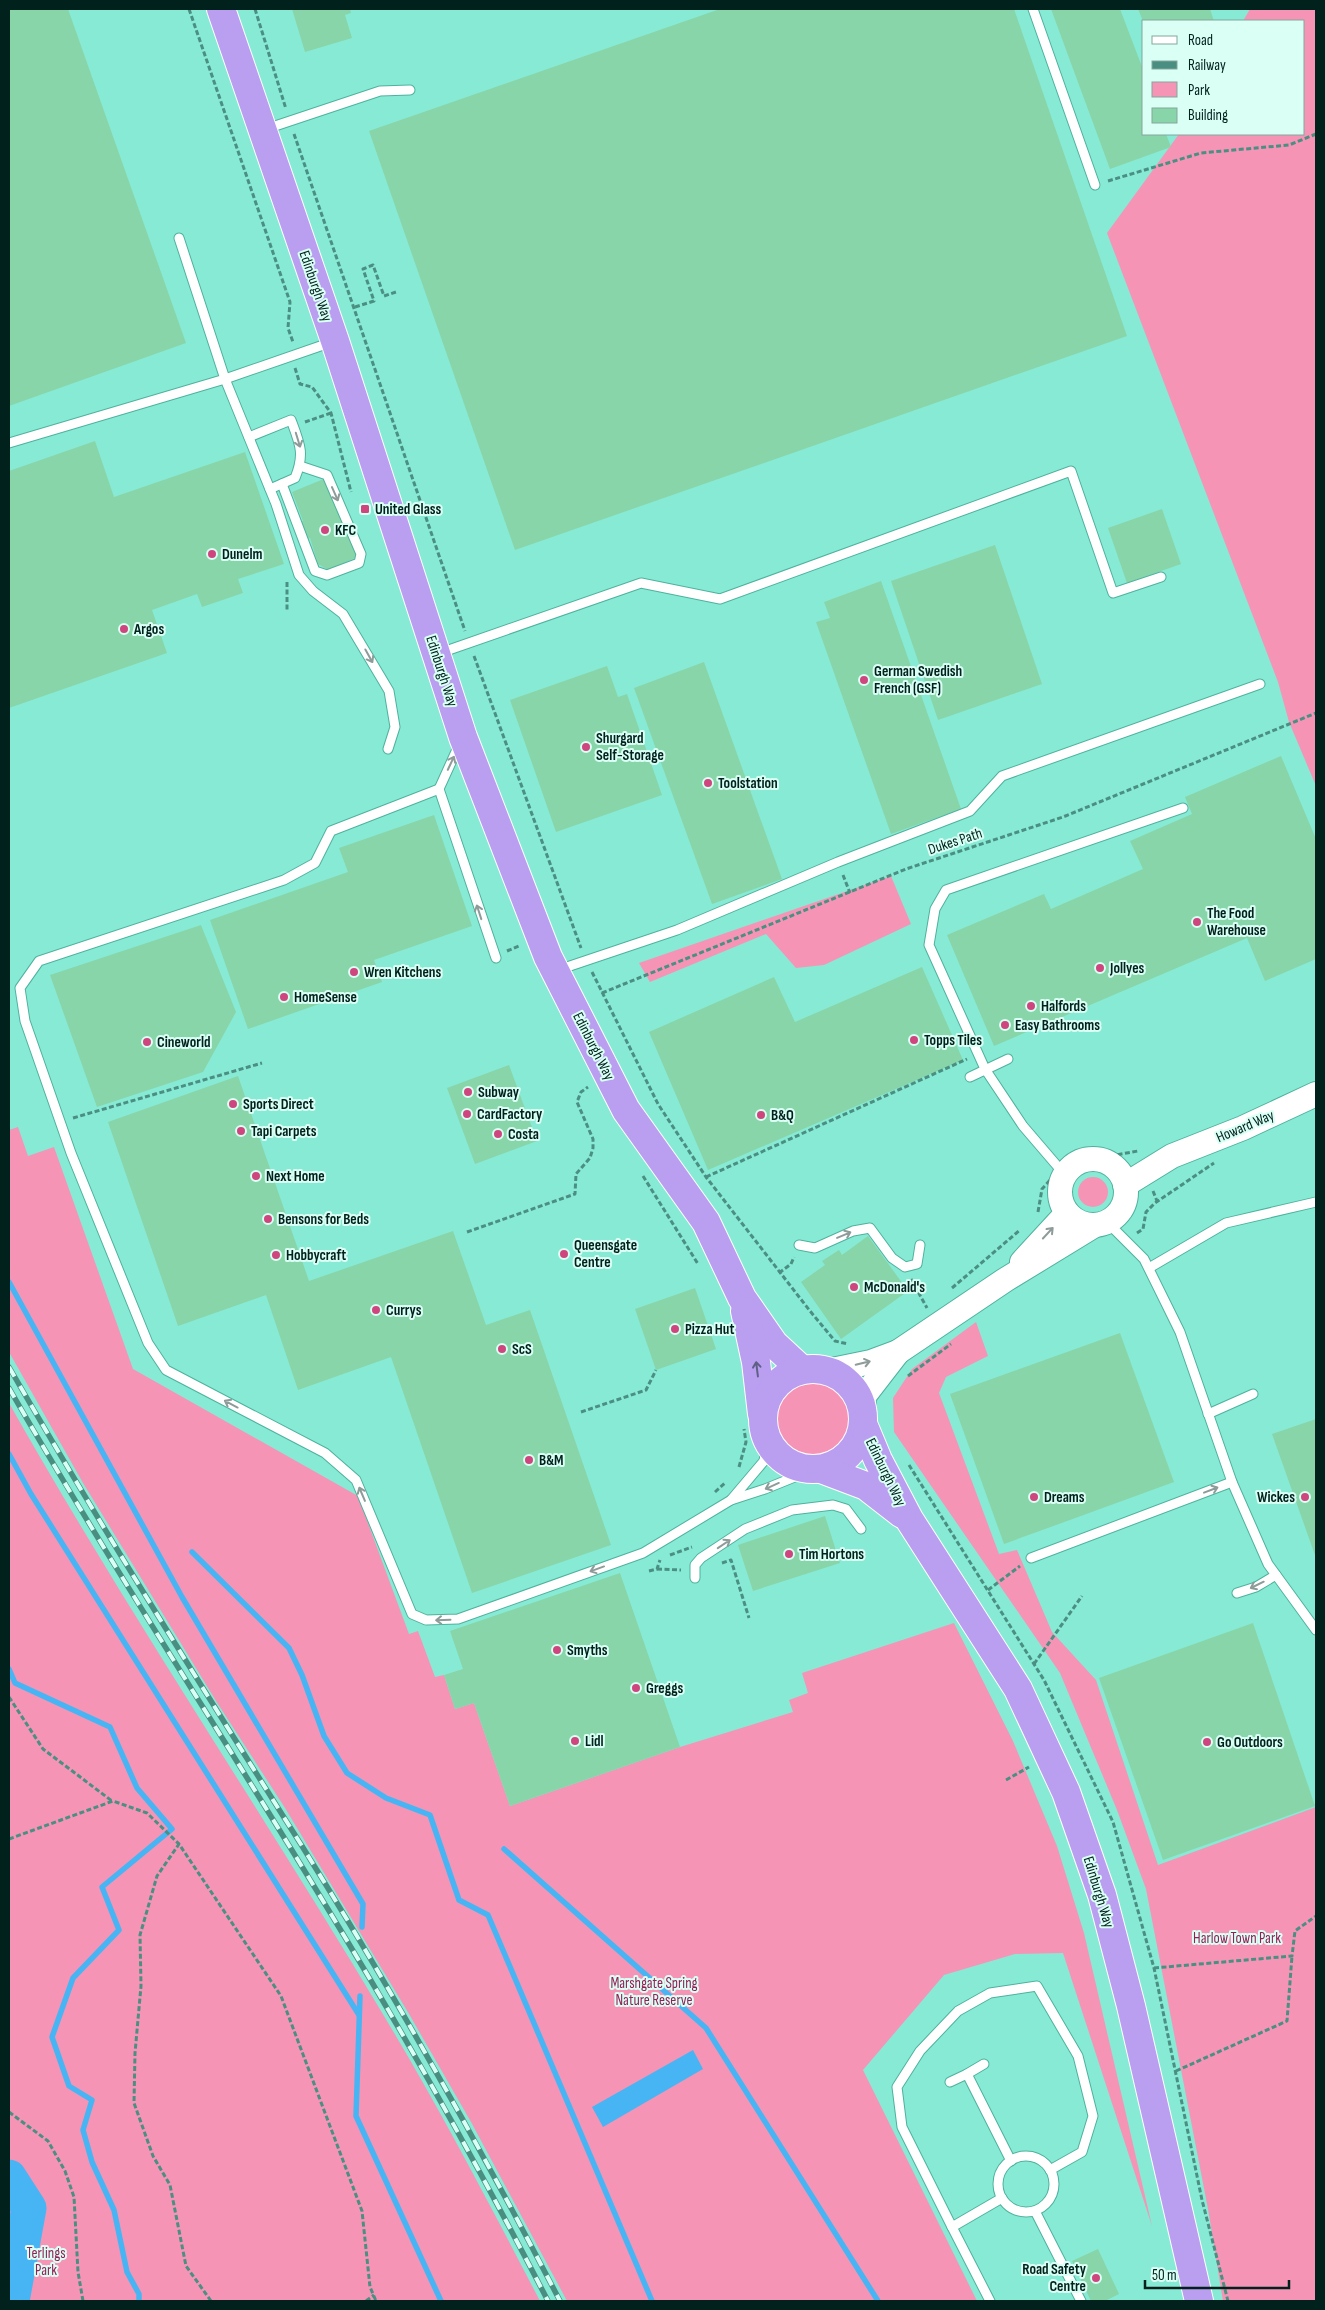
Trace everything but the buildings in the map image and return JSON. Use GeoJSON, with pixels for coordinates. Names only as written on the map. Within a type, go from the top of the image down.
{"type":"FeatureCollection","features":[{"type":"Feature","properties":{"kind":"highway","name":"Edinburgh Way"},"geometry":{"type":"LineString","coordinates":[[221,9],[335,341],[463,737],[556,971],[626,1110],[706,1222],[742,1298],[774,1344],[814,1370]]}},
{"type":"Feature","properties":{"kind":"highway","name":"Edinburgh Way"},"geometry":{"type":"LineString","coordinates":[[742,1298],[756,1362],[765,1429]]}},
{"type":"Feature","properties":{"kind":"highway"},"geometry":{"type":"LineString","coordinates":[[814,1370],[844,1380],[851,1386],[857,1394],[863,1419],[861,1434],[852,1451],[838,1463],[817,1469],[796,1467],[786,1462],[774,1451],[765,1429],[769,1394],[780,1381],[814,1370]]}},
{"type":"Feature","properties":{"kind":"highway","name":"Edinburgh Way"},"geometry":{"type":"LineString","coordinates":[[863,1419],[878,1460],[909,1519],[1018,1689],[1066,1792],[1102,1895],[1132,2006],[1199,2301]]}},
{"type":"Feature","properties":{"kind":"highway","name":"Edinburgh Way"},"geometry":{"type":"LineString","coordinates":[[817,1469],[866,1486],[909,1519]]}},
{"type":"Feature","properties":{"kind":"street","name":"Howard Way"},"geometry":{"type":"LineString","coordinates":[[1125,1185],[1172,1156],[1243,1128],[1316,1094]]}},
{"type":"Feature","properties":{"kind":"street","name":"Howard Way"},"geometry":{"type":"LineString","coordinates":[[1111,1165],[1172,1156]]}},
{"type":"Feature","properties":{"kind":"street"},"geometry":{"type":"LineString","coordinates":[[814,1370],[871,1362],[898,1352],[1005,1280],[1116,1216],[1126,1196],[1125,1185],[1118,1170],[1102,1161],[1086,1161],[1062,1172],[1060,1194],[1067,1213],[1075,1220],[1101,1224]]}},
{"type":"Feature","properties":{"kind":"street"},"geometry":{"type":"LineString","coordinates":[[1005,1280],[1067,1213]]}},
{"type":"Feature","properties":{"kind":"street"},"geometry":{"type":"LineString","coordinates":[[863,1419],[864,1396],[898,1352]]}},
{"type":"Feature","properties":{"kind":"lane"},"geometry":{"type":"LineString","coordinates":[[1033,9],[1095,185]]}},
{"type":"Feature","properties":{"kind":"lane"},"geometry":{"type":"LineString","coordinates":[[262,130],[380,91],[410,90]]}},
{"type":"Feature","properties":{"kind":"lane"},"geometry":{"type":"LineString","coordinates":[[179,238],[225,378],[270,489],[299,575],[314,591],[344,614],[389,691],[395,728],[388,749]]}},
{"type":"Feature","properties":{"kind":"lane"},"geometry":{"type":"LineString","coordinates":[[9,443],[225,378],[335,341]]}},
{"type":"Feature","properties":{"kind":"lane"},"geometry":{"type":"LineString","coordinates":[[248,437],[292,420],[300,443],[300,466],[295,478],[270,489]]}},
{"type":"Feature","properties":{"kind":"lane"},"geometry":{"type":"LineString","coordinates":[[282,484],[315,572],[327,575],[359,563],[361,554],[326,475],[300,466]]}},
{"type":"Feature","properties":{"kind":"lane"},"geometry":{"type":"LineString","coordinates":[[436,654],[470,644],[641,583],[720,598],[1071,471],[1113,593],[1161,578]]}},
{"type":"Feature","properties":{"kind":"lane"},"geometry":{"type":"LineString","coordinates":[[556,971],[677,930],[838,862],[970,811],[1002,776],[1260,684]]}},
{"type":"Feature","properties":{"kind":"lane"},"geometry":{"type":"LineString","coordinates":[[463,737],[439,788],[331,831],[314,864],[284,880],[40,961],[20,988],[25,1021],[60,1122],[148,1343],[166,1370],[325,1453],[356,1480],[412,1614],[426,1620],[458,1619],[643,1552],[731,1500],[765,1490],[817,1469]]}},
{"type":"Feature","properties":{"kind":"lane"},"geometry":{"type":"LineString","coordinates":[[439,788],[496,958]]}},
{"type":"Feature","properties":{"kind":"lane"},"geometry":{"type":"LineString","coordinates":[[1062,1172],[1023,1126],[985,1069],[929,946],[935,909],[946,890],[1183,808]]}},
{"type":"Feature","properties":{"kind":"lane"},"geometry":{"type":"LineString","coordinates":[[970,1076],[1008,1059]]}},
{"type":"Feature","properties":{"kind":"lane"},"geometry":{"type":"LineString","coordinates":[[1149,1268],[1226,1223],[1316,1202]]}},
{"type":"Feature","properties":{"kind":"lane"},"geometry":{"type":"LineString","coordinates":[[1101,1224],[1144,1258],[1180,1332],[1232,1482],[1268,1564],[1316,1630]]}},
{"type":"Feature","properties":{"kind":"lane"},"geometry":{"type":"LineString","coordinates":[[799,1245],[815,1248],[853,1231],[870,1228],[892,1258],[904,1267],[916,1264],[920,1245]]}},
{"type":"Feature","properties":{"kind":"lane"},"geometry":{"type":"LineString","coordinates":[[1208,1414],[1253,1394]]}},
{"type":"Feature","properties":{"kind":"lane"},"geometry":{"type":"LineString","coordinates":[[731,1500],[764,1460],[765,1429]]}},
{"type":"Feature","properties":{"kind":"lane"},"geometry":{"type":"LineString","coordinates":[[1030,1558],[1232,1482]]}},
{"type":"Feature","properties":{"kind":"lane"},"geometry":{"type":"LineString","coordinates":[[695,1573],[701,1558],[745,1529],[792,1510],[833,1505],[846,1509],[861,1530]]}},
{"type":"Feature","properties":{"kind":"lane"},"geometry":{"type":"LineString","coordinates":[[1237,1593],[1256,1587],[1276,1575]]}},
{"type":"Feature","properties":{"kind":"lane"},"geometry":{"type":"LineString","coordinates":[[990,2301],[902,2127],[897,2087],[920,2051],[958,2011],[990,1993],[1037,1986],[1078,2056],[1093,2116],[1082,2152],[1050,2170]]}},
{"type":"Feature","properties":{"kind":"lane"},"geometry":{"type":"LineString","coordinates":[[950,2082],[984,2064]]}},
{"type":"Feature","properties":{"kind":"lane"},"geometry":{"type":"LineString","coordinates":[[967,2074],[1011,2161]]}},
{"type":"Feature","properties":{"kind":"lane"},"geometry":{"type":"LineString","coordinates":[[1029,2157],[1038,2160],[1050,2170],[1054,2189],[1050,2198],[1035,2210],[1019,2211],[1010,2208],[1002,2198],[998,2179],[1002,2170],[1011,2161],[1029,2157]]}},
{"type":"Feature","properties":{"kind":"lane"},"geometry":{"type":"LineString","coordinates":[[952,2227],[1002,2198]]}},
{"type":"Feature","properties":{"kind":"lane"},"geometry":{"type":"LineString","coordinates":[[1035,2210],[1081,2301]]}},
{"type":"Feature","properties":{"kind":"path"},"geometry":{"type":"LineString","coordinates":[[255,9],[289,121],[356,307],[470,644],[577,936]]}},
{"type":"Feature","properties":{"kind":"path"},"geometry":{"type":"LineString","coordinates":[[1095,185],[1201,153],[1289,145],[1316,134]]}},
{"type":"Feature","properties":{"kind":"path"},"geometry":{"type":"LineString","coordinates":[[356,307],[374,301],[363,269],[373,265],[384,296],[396,292]]}},
{"type":"Feature","properties":{"kind":"path"},"geometry":{"type":"LineString","coordinates":[[294,426],[331,413]]}},
{"type":"Feature","properties":{"kind":"path","name":"Dukes Path"},"geometry":{"type":"LineString","coordinates":[[602,993],[906,869],[1062,817],[1316,713]]}},
{"type":"Feature","properties":{"kind":"path"},"geometry":{"type":"LineString","coordinates":[[838,862],[850,893]]}},
{"type":"Feature","properties":{"kind":"path"},"geometry":{"type":"LineString","coordinates":[[600,988],[658,1104],[706,1178],[779,1273],[836,1340],[847,1344]]}},
{"type":"Feature","properties":{"kind":"path"},"geometry":{"type":"LineString","coordinates":[[706,1178],[978,1054]]}},
{"type":"Feature","properties":{"kind":"path"},"geometry":{"type":"LineString","coordinates":[[60,1122],[262,1063]]}},
{"type":"Feature","properties":{"kind":"path"},"geometry":{"type":"LineString","coordinates":[[467,1232],[575,1194],[576,1174],[590,1158],[593,1148],[593,1139],[577,1102],[581,1092],[590,1085]]}},
{"type":"Feature","properties":{"kind":"path"},"geometry":{"type":"LineString","coordinates":[[1038,1215],[1042,1189],[1082,1151],[1110,1156],[1140,1151],[1142,1160]]}},
{"type":"Feature","properties":{"kind":"path"},"geometry":{"type":"LineString","coordinates":[[950,1290],[1023,1228]]}},
{"type":"Feature","properties":{"kind":"path"},"geometry":{"type":"LineString","coordinates":[[779,1273],[791,1264],[799,1245]]}},
{"type":"Feature","properties":{"kind":"path"},"geometry":{"type":"LineString","coordinates":[[904,1267],[928,1308]]}},
{"type":"Feature","properties":{"kind":"path"},"geometry":{"type":"LineString","coordinates":[[921,1313],[935,1302]]}},
{"type":"Feature","properties":{"kind":"path"},"geometry":{"type":"LineString","coordinates":[[581,1412],[646,1390],[656,1370]]}},
{"type":"Feature","properties":{"kind":"path"},"geometry":{"type":"LineString","coordinates":[[903,1380],[915,1370]]}},
{"type":"Feature","properties":{"kind":"path"},"geometry":{"type":"LineString","coordinates":[[905,1460],[921,1482]]}},
{"type":"Feature","properties":{"kind":"path"},"geometry":{"type":"LineString","coordinates":[[657,1569],[662,1557]]}},
{"type":"Feature","properties":{"kind":"path"},"geometry":{"type":"LineString","coordinates":[[988,1590],[1030,1558]]}},
{"type":"Feature","properties":{"kind":"path"},"geometry":{"type":"LineString","coordinates":[[649,1572],[657,1569],[695,1573],[730,1560],[749,1618]]}},
{"type":"Feature","properties":{"kind":"path"},"geometry":{"type":"LineString","coordinates":[[1034,1664],[1082,1596]]}},
{"type":"Feature","properties":{"kind":"path"},"geometry":{"type":"LineString","coordinates":[[9,1697],[43,1750],[113,1801],[148,1813],[180,1844],[281,1996],[362,2211],[370,2287],[376,2301]]}},
{"type":"Feature","properties":{"kind":"path"},"geometry":{"type":"LineString","coordinates":[[1026,1758],[1034,1775]]}},
{"type":"Feature","properties":{"kind":"path"},"geometry":{"type":"LineString","coordinates":[[1006,1780],[1030,1767]]}},
{"type":"Feature","properties":{"kind":"path"},"geometry":{"type":"LineString","coordinates":[[9,1839],[113,1801]]}},
{"type":"Feature","properties":{"kind":"path"},"geometry":{"type":"LineString","coordinates":[[180,1844],[157,1876],[140,1935],[141,1986],[135,2053],[134,2103],[154,2156],[170,2185],[186,2266],[211,2301]]}},
{"type":"Feature","properties":{"kind":"path"},"geometry":{"type":"LineString","coordinates":[[1176,2071],[1287,2021],[1295,1931],[1316,1916]]}},
{"type":"Feature","properties":{"kind":"path"},"geometry":{"type":"LineString","coordinates":[[1154,1968],[1292,1956]]}},
{"type":"Feature","properties":{"kind":"path"},"geometry":{"type":"LineString","coordinates":[[9,2112],[48,2141],[65,2171],[74,2197],[78,2272],[83,2301]]}},
{"type":"Feature","properties":{"kind":"path"},"geometry":{"type":"LineString","coordinates":[[366,2301],[374,2295]]}},
{"type":"Feature","properties":{"kind":"green space"},"geometry":{"type":"Polygon","coordinates":[[[1250,9],[1316,9],[1316,786],[1289,722],[1278,682],[1107,233],[1178,135],[1305,135],[1305,20],[1244,20],[1250,9]]]}},
{"type":"Feature","properties":{"kind":"green space"},"geometry":{"type":"Polygon","coordinates":[[[891,876],[911,924],[824,965],[796,968],[766,934],[650,982],[639,963],[891,876]]]}},
{"type":"Feature","properties":{"kind":"green space","name":"Marshgate Spring Nature Reserve"},"geometry":{"type":"Polygon","coordinates":[[[18,1127],[28,1156],[54,1147],[133,1369],[358,1496],[409,1634],[418,1631],[435,1677],[444,1675],[455,1709],[474,1703],[510,1806],[680,1747],[793,1712],[789,1700],[808,1693],[802,1673],[954,1623],[1013,1741],[1057,1846],[1084,1933],[1152,2226],[1063,1953],[1015,1954],[944,1975],[863,2070],[977,2301],[567,2301],[471,2122],[409,2014],[285,1808],[216,1701],[83,1483],[9,1352],[9,1130],[18,1127]]]}},
{"type":"Feature","properties":{"kind":"green space"},"geometry":{"type":"Polygon","coordinates":[[[1093,1177],[1104,1181],[1108,1192],[1104,1203],[1093,1207],[1082,1203],[1078,1192],[1082,1181],[1093,1177]]]}},
{"type":"Feature","properties":{"kind":"green space","name":"Harlow Town Park"},"geometry":{"type":"Polygon","coordinates":[[[976,1322],[988,1356],[946,1377],[939,1393],[999,1554],[1017,1550],[1052,1632],[1096,1680],[1158,1865],[1316,1807],[1316,2301],[1223,2301],[1208,2209],[1146,1889],[1117,1810],[1060,1673],[894,1432],[893,1398],[912,1369],[976,1322]]]}},
{"type":"Feature","properties":{"kind":"green space"},"geometry":{"type":"Polygon","coordinates":[[[812,1380],[826,1383],[839,1391],[847,1404],[850,1418],[847,1432],[839,1445],[826,1453],[812,1456],[798,1453],[785,1445],[777,1432],[774,1418],[777,1404],[785,1391],[798,1383],[812,1380]]]}},
{"type":"Feature","properties":{"kind":"green space","name":"Terlings Park"},"geometry":{"type":"Polygon","coordinates":[[[9,1403],[100,1558],[405,2051],[464,2157],[540,2301],[9,2301],[9,1403]]]}},
{"type":"Feature","properties":{"kind":"water"},"geometry":{"type":"Polygon","coordinates":[[[693,2050],[703,2069],[603,2127],[592,2107],[693,2050]]]}},
{"type":"Feature","properties":{"kind":"waterway"},"geometry":{"type":"LineString","coordinates":[[9,1282],[182,1597],[363,1904],[362,1927]]}},
{"type":"Feature","properties":{"kind":"waterway"},"geometry":{"type":"LineString","coordinates":[[9,1454],[31,1494],[359,2015]]}},
{"type":"Feature","properties":{"kind":"waterway"},"geometry":{"type":"LineString","coordinates":[[192,1552],[289,1648],[302,1675],[324,1736],[347,1773],[386,1798],[430,1815],[459,1900],[488,1915],[652,2301]]}},
{"type":"Feature","properties":{"kind":"waterway"},"geometry":{"type":"LineString","coordinates":[[9,1669],[15,1683],[110,1727],[137,1788],[172,1829],[102,1887],[119,1930],[73,1978],[52,2037],[69,2086],[92,2100],[83,2130],[92,2162],[114,2210],[127,2272],[139,2294],[139,2301]]}},
{"type":"Feature","properties":{"kind":"waterway"},"geometry":{"type":"LineString","coordinates":[[504,1849],[706,2028],[878,2301]]}},
{"type":"Feature","properties":{"kind":"waterway"},"geometry":{"type":"LineString","coordinates":[[360,1996],[356,2116],[441,2301]]}},
{"type":"Feature","properties":{"kind":"waterway"},"geometry":{"type":"LineString","coordinates":[[9,2177],[29,2208],[12,2301]]}},
{"type":"Feature","properties":{"kind":"railway"},"geometry":{"type":"LineString","coordinates":[[9,1367],[116,1548],[370,1958],[499,2185],[560,2301]]}},
{"type":"Feature","properties":{"kind":"railway"},"geometry":{"type":"LineString","coordinates":[[9,1388],[131,1592],[368,1975],[447,2113],[548,2301]]}},
{"type":"Feature","properties":{"kind":"place","name":"United Glass"},"geometry":{"type":"Point","coordinates":[365,509]}},
{"type":"Feature","properties":{"kind":"place","name":"KFC"},"geometry":{"type":"Point","coordinates":[325,530]}},
{"type":"Feature","properties":{"kind":"place","name":"Dunelm"},"geometry":{"type":"Point","coordinates":[212,554]}},
{"type":"Feature","properties":{"kind":"place","name":"Argos"},"geometry":{"type":"Point","coordinates":[124,629]}},
{"type":"Feature","properties":{"kind":"place","name":"German Swedish French (GSF)"},"geometry":{"type":"Point","coordinates":[864,680]}},
{"type":"Feature","properties":{"kind":"place","name":"Shurgard Self-Storage"},"geometry":{"type":"Point","coordinates":[586,747]}},
{"type":"Feature","properties":{"kind":"place","name":"Toolstation"},"geometry":{"type":"Point","coordinates":[708,783]}},
{"type":"Feature","properties":{"kind":"place","name":"The Food Warehouse"},"geometry":{"type":"Point","coordinates":[1197,922]}},
{"type":"Feature","properties":{"kind":"place","name":"Jollyes"},"geometry":{"type":"Point","coordinates":[1100,968]}},
{"type":"Feature","properties":{"kind":"place","name":"Wren Kitchens"},"geometry":{"type":"Point","coordinates":[354,972]}},
{"type":"Feature","properties":{"kind":"place","name":"HomeSense"},"geometry":{"type":"Point","coordinates":[284,997]}},
{"type":"Feature","properties":{"kind":"place","name":"Halfords"},"geometry":{"type":"Point","coordinates":[1031,1006]}},
{"type":"Feature","properties":{"kind":"place","name":"Easy Bathrooms"},"geometry":{"type":"Point","coordinates":[1005,1025]}},
{"type":"Feature","properties":{"kind":"place","name":"Topps Tiles"},"geometry":{"type":"Point","coordinates":[914,1040]}},
{"type":"Feature","properties":{"kind":"place","name":"Cineworld"},"geometry":{"type":"Point","coordinates":[147,1042]}},
{"type":"Feature","properties":{"kind":"place","name":"Subway"},"geometry":{"type":"Point","coordinates":[468,1092]}},
{"type":"Feature","properties":{"kind":"place","name":"Sports Direct"},"geometry":{"type":"Point","coordinates":[233,1104]}},
{"type":"Feature","properties":{"kind":"place","name":"CardFactory"},"geometry":{"type":"Point","coordinates":[467,1114]}},
{"type":"Feature","properties":{"kind":"place","name":"B&Q"},"geometry":{"type":"Point","coordinates":[761,1115]}},
{"type":"Feature","properties":{"kind":"place","name":"Tapi Carpets"},"geometry":{"type":"Point","coordinates":[241,1131]}},
{"type":"Feature","properties":{"kind":"place","name":"Costa"},"geometry":{"type":"Point","coordinates":[498,1134]}},
{"type":"Feature","properties":{"kind":"place","name":"Next Home"},"geometry":{"type":"Point","coordinates":[256,1176]}},
{"type":"Feature","properties":{"kind":"place","name":"Bensons for Beds"},"geometry":{"type":"Point","coordinates":[268,1219]}},
{"type":"Feature","properties":{"kind":"place","name":"Queensgate Centre"},"geometry":{"type":"Point","coordinates":[564,1254]}},
{"type":"Feature","properties":{"kind":"place","name":"Hobbycraft"},"geometry":{"type":"Point","coordinates":[276,1255]}},
{"type":"Feature","properties":{"kind":"place","name":"McDonald's"},"geometry":{"type":"Point","coordinates":[854,1287]}},
{"type":"Feature","properties":{"kind":"place","name":"Currys"},"geometry":{"type":"Point","coordinates":[376,1310]}},
{"type":"Feature","properties":{"kind":"place","name":"Pizza Hut"},"geometry":{"type":"Point","coordinates":[675,1329]}},
{"type":"Feature","properties":{"kind":"place","name":"ScS"},"geometry":{"type":"Point","coordinates":[502,1349]}},
{"type":"Feature","properties":{"kind":"place","name":"B&M"},"geometry":{"type":"Point","coordinates":[529,1460]}},
{"type":"Feature","properties":{"kind":"place","name":"Dreams"},"geometry":{"type":"Point","coordinates":[1034,1497]}},
{"type":"Feature","properties":{"kind":"place","name":"Wickes"},"geometry":{"type":"Point","coordinates":[1305,1497]}},
{"type":"Feature","properties":{"kind":"place","name":"Tim Hortons"},"geometry":{"type":"Point","coordinates":[789,1554]}},
{"type":"Feature","properties":{"kind":"place","name":"Smyths"},"geometry":{"type":"Point","coordinates":[557,1650]}},
{"type":"Feature","properties":{"kind":"place","name":"Greggs"},"geometry":{"type":"Point","coordinates":[636,1688]}},
{"type":"Feature","properties":{"kind":"place","name":"Lidl"},"geometry":{"type":"Point","coordinates":[575,1741]}},
{"type":"Feature","properties":{"kind":"place","name":"Go Outdoors"},"geometry":{"type":"Point","coordinates":[1207,1742]}},
{"type":"Feature","properties":{"kind":"place","name":"Road Safety Centre"},"geometry":{"type":"Point","coordinates":[1096,2278]}}]}
